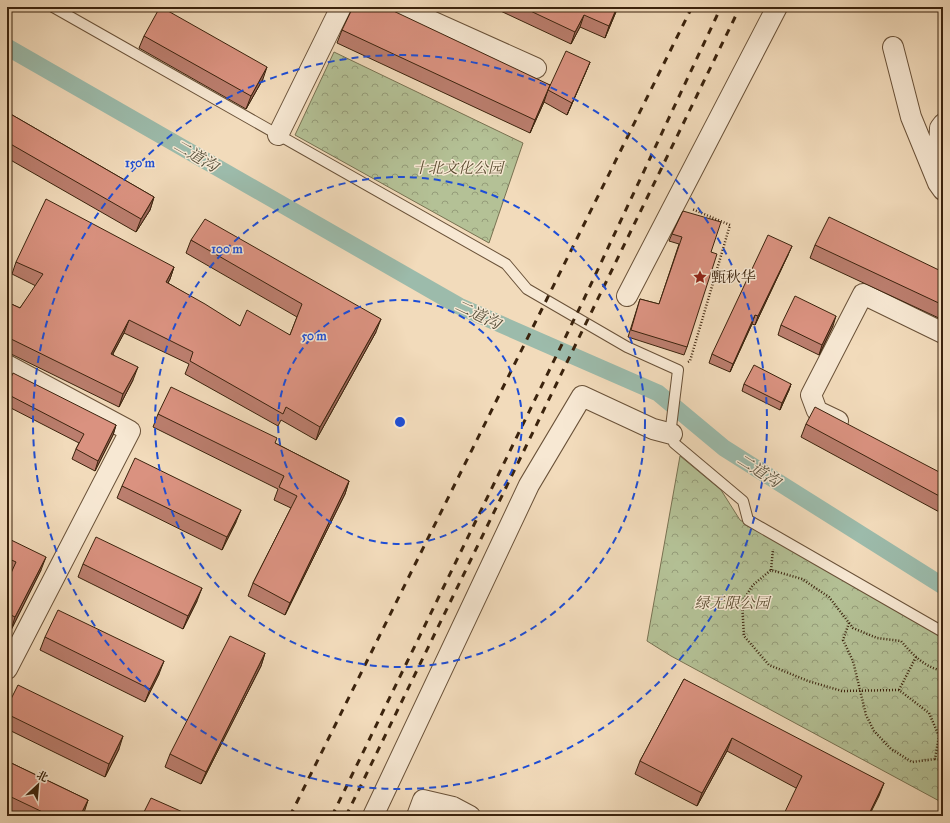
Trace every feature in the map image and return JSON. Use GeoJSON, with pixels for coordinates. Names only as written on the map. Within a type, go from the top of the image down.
{"type":"FeatureCollection","features":[{"type":"Feature","properties":{"kind":"street"},"geometry":{"type":"LineString","coordinates":[[278,135],[341,7]]}},
{"type":"Feature","properties":{"kind":"street"},"geometry":{"type":"LineString","coordinates":[[400,7],[536,68]]}},
{"type":"Feature","properties":{"kind":"street"},"geometry":{"type":"LineString","coordinates":[[627,296],[777,7]]}},
{"type":"Feature","properties":{"kind":"street"},"geometry":{"type":"LineString","coordinates":[[893,47],[911,117],[941,187]]}},
{"type":"Feature","properties":{"kind":"street"},"geometry":{"type":"LineString","coordinates":[[941,187],[940,128],[943,124]]}},
{"type":"Feature","properties":{"kind":"street"},"geometry":{"type":"LineString","coordinates":[[852,428],[817,410],[811,394],[862,294],[943,333]]}},
{"type":"Feature","properties":{"kind":"street"},"geometry":{"type":"LineString","coordinates":[[7,365],[130,431],[7,669]]}},
{"type":"Feature","properties":{"kind":"street"},"geometry":{"type":"LineString","coordinates":[[373,816],[529,485],[582,396],[653,429],[671,430]]}},
{"type":"Feature","properties":{"kind":"street"},"geometry":{"type":"LineString","coordinates":[[417,816],[423,800],[453,807],[470,816]]}},
{"type":"Feature","properties":{"kind":"lane"},"geometry":{"type":"LineString","coordinates":[[53,7],[506,264],[527,289],[627,347],[678,370],[671,430],[674,443],[743,501],[748,520],[943,632]]}},
{"type":"Feature","properties":{"kind":"path"},"geometry":{"type":"LineString","coordinates":[[676,202],[730,225],[690,361],[678,370]]}},
{"type":"Feature","properties":{"kind":"path"},"geometry":{"type":"LineString","coordinates":[[774,535],[771,570],[753,585],[742,602],[744,636],[769,665],[808,681],[842,691],[899,690],[929,713],[939,736],[935,759]]}},
{"type":"Feature","properties":{"kind":"path"},"geometry":{"type":"LineString","coordinates":[[771,570],[802,579],[829,597],[853,628],[877,638],[901,640],[916,657],[931,668],[943,671]]}},
{"type":"Feature","properties":{"kind":"path"},"geometry":{"type":"LineString","coordinates":[[849,623],[843,640],[853,661],[866,715],[874,731],[891,749],[912,762],[935,759],[943,760]]}},
{"type":"Feature","properties":{"kind":"path"},"geometry":{"type":"LineString","coordinates":[[899,690],[916,657]]}},
{"type":"Feature","properties":{"kind":"green space","name":"十北文化公园"},"geometry":{"type":"Polygon","coordinates":[[[334,52],[523,143],[489,243],[295,135],[334,52]]]}},
{"type":"Feature","properties":{"kind":"green space","name":"绿无限公园"},"geometry":{"type":"Polygon","coordinates":[[[680,456],[721,490],[740,520],[943,638],[943,803],[671,656],[647,641],[680,456]]]}},
{"type":"Feature","properties":{"kind":"building"},"geometry":{"type":"Polygon","coordinates":[[[160,7],[267,67],[251,96],[144,36],[160,7]]]}},
{"type":"Feature","properties":{"kind":"building"},"geometry":{"type":"Polygon","coordinates":[[[353,7],[385,7],[550,85],[535,120],[342,30],[353,7]]]}},
{"type":"Feature","properties":{"kind":"building"},"geometry":{"type":"Polygon","coordinates":[[[522,7],[617,7],[609,26],[584,15],[575,32],[522,7]]]}},
{"type":"Feature","properties":{"kind":"building"},"geometry":{"type":"Polygon","coordinates":[[[566,51],[590,62],[572,103],[548,90],[566,51]]]}},
{"type":"Feature","properties":{"kind":"building"},"geometry":{"type":"Polygon","coordinates":[[[7,112],[154,197],[141,219],[7,142],[7,112]]]}},
{"type":"Feature","properties":{"kind":"building"},"geometry":{"type":"Polygon","coordinates":[[[46,199],[174,267],[166,282],[240,326],[247,310],[290,335],[302,304],[191,240],[205,219],[381,319],[320,427],[286,407],[283,414],[190,361],[193,352],[129,320],[111,354],[138,367],[123,394],[7,337],[7,302],[20,308],[43,274],[16,262],[46,199]]]}},
{"type":"Feature","properties":{"kind":"building"},"geometry":{"type":"Polygon","coordinates":[[[683,211],[721,222],[711,252],[717,254],[687,347],[631,330],[640,299],[659,304],[682,237],[672,234],[683,211]]]}},
{"type":"Feature","properties":{"kind":"building"},"geometry":{"type":"Polygon","coordinates":[[[829,217],[943,272],[943,305],[815,245],[829,217]]]}},
{"type":"Feature","properties":{"kind":"building"},"geometry":{"type":"Polygon","coordinates":[[[768,235],[792,246],[758,316],[755,315],[733,364],[712,354],[768,235]]]}},
{"type":"Feature","properties":{"kind":"building"},"geometry":{"type":"Polygon","coordinates":[[[795,296],[836,316],[822,345],[781,325],[795,296]]]}},
{"type":"Feature","properties":{"kind":"building"},"geometry":{"type":"Polygon","coordinates":[[[754,365],[791,384],[782,403],[744,384],[754,365]]]}},
{"type":"Feature","properties":{"kind":"building"},"geometry":{"type":"Polygon","coordinates":[[[13,373],[116,425],[98,461],[76,449],[84,434],[7,394],[7,386],[13,373]]]}},
{"type":"Feature","properties":{"kind":"building"},"geometry":{"type":"Polygon","coordinates":[[[171,387],[277,438],[275,443],[349,481],[290,603],[253,583],[297,496],[279,487],[284,476],[158,414],[171,387]]]}},
{"type":"Feature","properties":{"kind":"building"},"geometry":{"type":"Polygon","coordinates":[[[815,407],[943,474],[943,498],[806,424],[815,407]]]}},
{"type":"Feature","properties":{"kind":"building"},"geometry":{"type":"Polygon","coordinates":[[[135,458],[241,510],[227,537],[122,486],[135,458]]]}},
{"type":"Feature","properties":{"kind":"building"},"geometry":{"type":"Polygon","coordinates":[[[96,537],[202,588],[188,616],[83,564],[96,537]]]}},
{"type":"Feature","properties":{"kind":"building"},"geometry":{"type":"Polygon","coordinates":[[[7,538],[46,557],[15,617],[7,613],[7,582],[16,562],[7,558],[7,538]]]}},
{"type":"Feature","properties":{"kind":"building"},"geometry":{"type":"Polygon","coordinates":[[[58,610],[164,661],[150,689],[45,637],[58,610]]]}},
{"type":"Feature","properties":{"kind":"building"},"geometry":{"type":"Polygon","coordinates":[[[230,636],[265,653],[206,772],[170,754],[230,636]]]}},
{"type":"Feature","properties":{"kind":"building"},"geometry":{"type":"Polygon","coordinates":[[[684,679],[884,783],[868,816],[783,816],[802,776],[732,738],[702,793],[640,761],[684,679]]]}},
{"type":"Feature","properties":{"kind":"building"},"geometry":{"type":"Polygon","coordinates":[[[18,685],[123,736],[109,764],[7,714],[7,707],[18,685]]]}},
{"type":"Feature","properties":{"kind":"building"},"geometry":{"type":"Polygon","coordinates":[[[7,761],[88,800],[80,816],[51,816],[7,795],[7,761]]]}},
{"type":"Feature","properties":{"kind":"building"},"geometry":{"type":"Polygon","coordinates":[[[151,798],[185,813],[184,816],[142,816],[151,798]]]}},
{"type":"Feature","properties":{"kind":"waterway","name":"二道沟"},"geometry":{"type":"LineString","coordinates":[[7,47],[459,306],[658,393],[724,448],[943,586]]}},
{"type":"Feature","properties":{"kind":"railway"},"geometry":{"type":"LineString","coordinates":[[290,816],[692,7]]}},
{"type":"Feature","properties":{"kind":"railway"},"geometry":{"type":"LineString","coordinates":[[332,816],[584,299],[721,7]]}},
{"type":"Feature","properties":{"kind":"railway"},"geometry":{"type":"LineString","coordinates":[[346,816],[740,7]]}},
{"type":"Feature","properties":{"kind":"place","name":"甄秋华"},"geometry":{"type":"Point","coordinates":[700,277]}}]}
